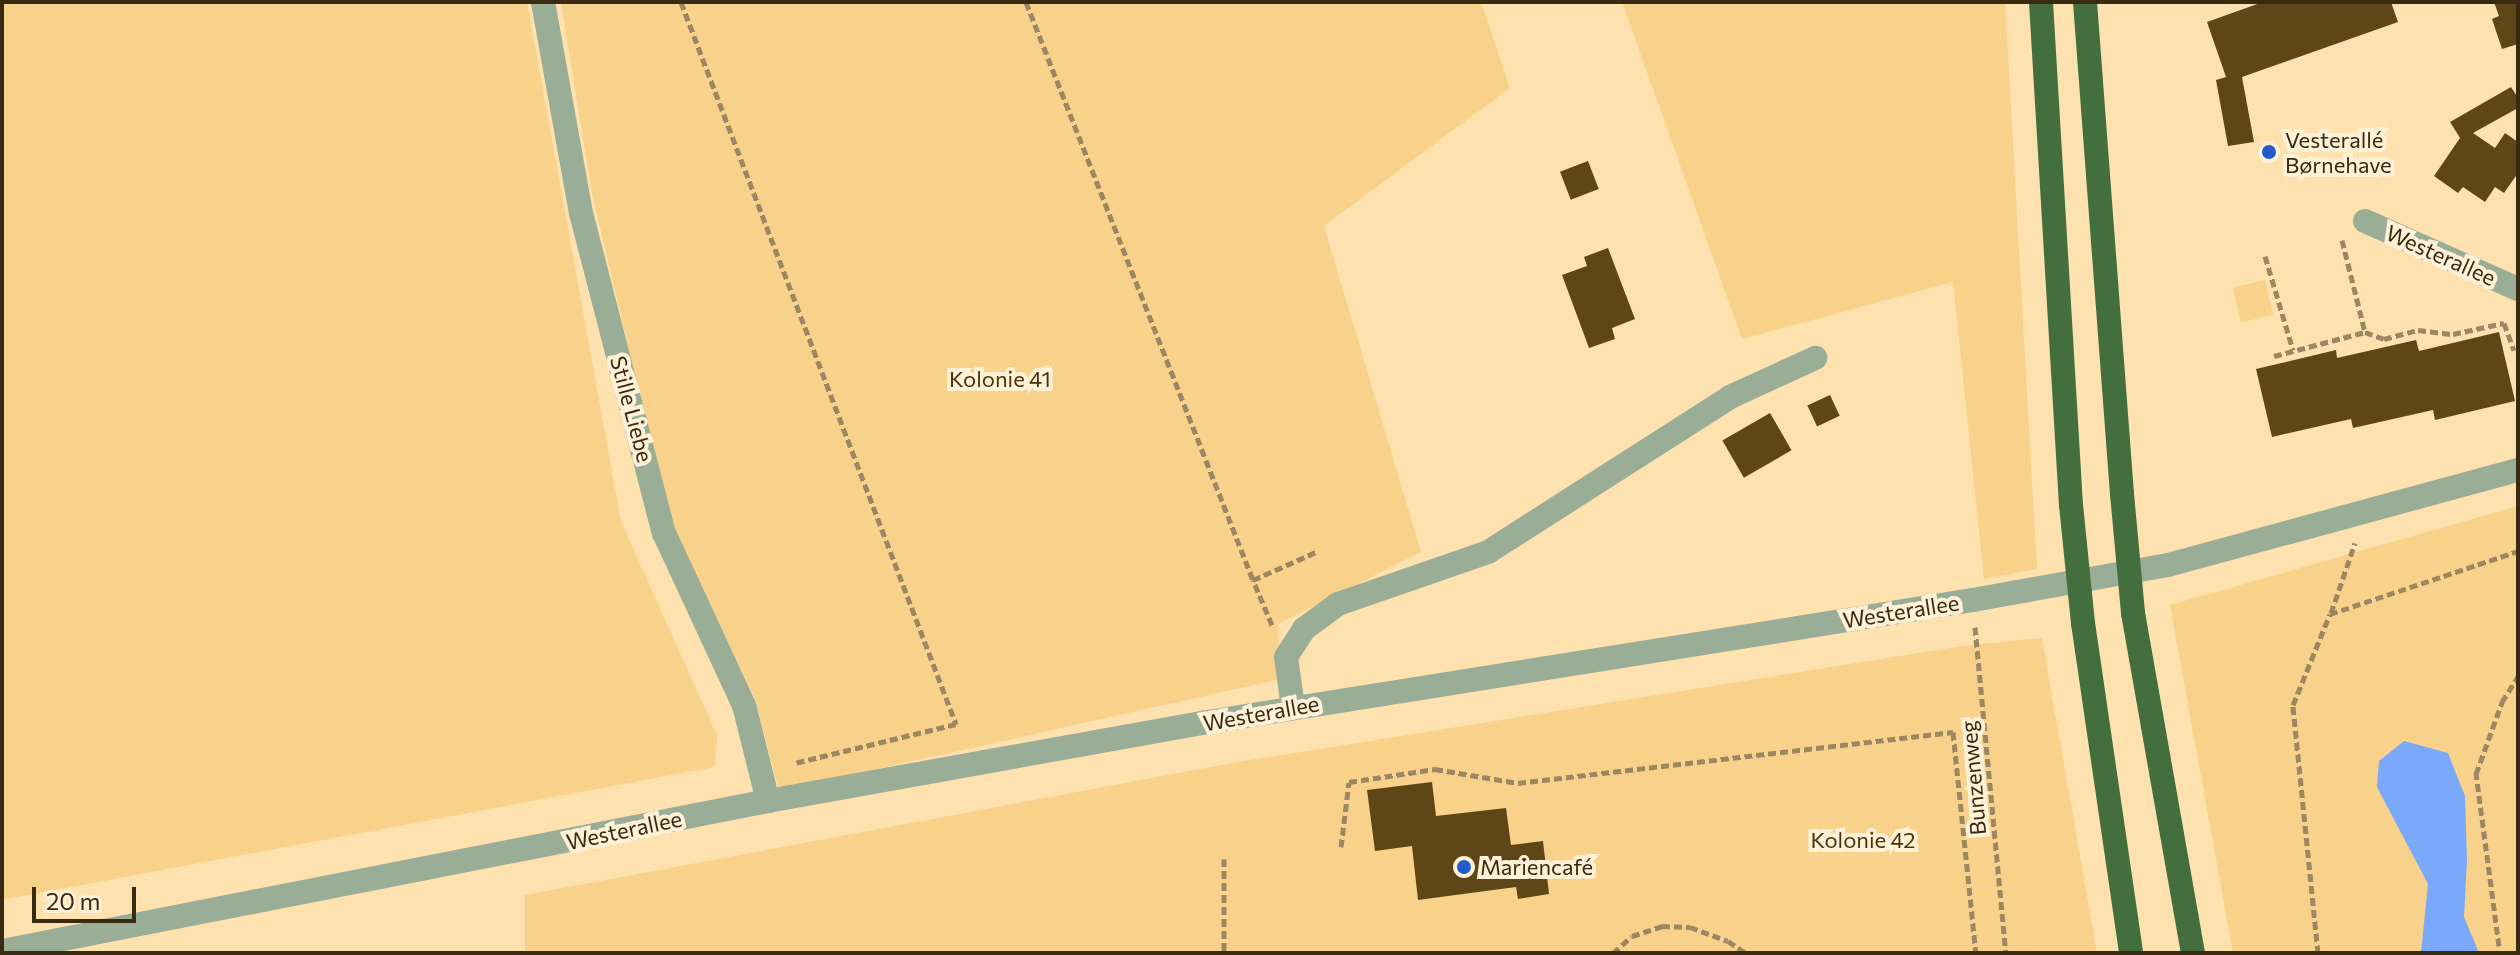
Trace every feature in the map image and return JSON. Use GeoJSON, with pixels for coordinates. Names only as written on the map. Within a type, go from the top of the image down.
{"type":"FeatureCollection","features":[{"type":"Feature","properties":{"kind":"highway"},"geometry":{"type":"LineString","coordinates":[[2041,2],[2071,505],[2083,623],[2131,953]]}},
{"type":"Feature","properties":{"kind":"highway"},"geometry":{"type":"LineString","coordinates":[[2085,2],[2133,613],[2193,953]]}},
{"type":"Feature","properties":{"kind":"street","name":"Stille Liebe"},"geometry":{"type":"LineString","coordinates":[[543,2],[581,213],[664,533],[744,705],[768,801]]}},
{"type":"Feature","properties":{"kind":"street","name":"Westerallee"},"geometry":{"type":"LineString","coordinates":[[2365,221],[2518,289]]}},
{"type":"Feature","properties":{"kind":"street"},"geometry":{"type":"LineString","coordinates":[[1293,707],[1286,657],[1304,629],[1338,604],[1488,552],[1730,397],[1815,358]]}},
{"type":"Feature","properties":{"kind":"street","name":"Westerallee"},"geometry":{"type":"LineString","coordinates":[[2,951],[768,801],[1293,707],[1973,600],[2168,565],[2518,470]]}},
{"type":"Feature","properties":{"kind":"path"},"geometry":{"type":"LineString","coordinates":[[681,2],[956,724],[760,771]]}},
{"type":"Feature","properties":{"kind":"path"},"geometry":{"type":"LineString","coordinates":[[1026,2],[1286,657]]}},
{"type":"Feature","properties":{"kind":"path"},"geometry":{"type":"LineString","coordinates":[[2339,230],[2365,332]]}},
{"type":"Feature","properties":{"kind":"path"},"geometry":{"type":"LineString","coordinates":[[2265,256],[2293,350]]}},
{"type":"Feature","properties":{"kind":"path"},"geometry":{"type":"LineString","coordinates":[[2274,356],[2365,332],[2384,339],[2418,330],[2453,334],[2504,323],[2514,350]]}},
{"type":"Feature","properties":{"kind":"path"},"geometry":{"type":"LineString","coordinates":[[2318,953],[2293,705],[2356,539],[2358,515]]}},
{"type":"Feature","properties":{"kind":"path"},"geometry":{"type":"LineString","coordinates":[[1253,580],[1318,551]]}},
{"type":"Feature","properties":{"kind":"path"},"geometry":{"type":"LineString","coordinates":[[2330,614],[2518,551]]}},
{"type":"Feature","properties":{"kind":"path","name":"Bunzenweg"},"geometry":{"type":"LineString","coordinates":[[1973,600],[2006,953]]}},
{"type":"Feature","properties":{"kind":"path"},"geometry":{"type":"LineString","coordinates":[[2499,946],[2476,774],[2502,702],[2518,676]]}},
{"type":"Feature","properties":{"kind":"path"},"geometry":{"type":"LineString","coordinates":[[1341,847],[1349,782],[1435,769],[1518,783],[1953,732],[1976,953]]}},
{"type":"Feature","properties":{"kind":"path"},"geometry":{"type":"LineString","coordinates":[[1224,859],[1224,953]]}},
{"type":"Feature","properties":{"kind":"path"},"geometry":{"type":"LineString","coordinates":[[1613,953],[1632,936],[1662,926],[1690,927],[1728,941],[1746,953]]}},
{"type":"Feature","properties":{"kind":"green space"},"geometry":{"type":"Polygon","coordinates":[[[2,2],[527,2],[621,521],[717,735],[715,767],[2,900],[2,2]]]}},
{"type":"Feature","properties":{"kind":"green space","name":"Kolonie 41"},"geometry":{"type":"Polygon","coordinates":[[[561,2],[1481,2],[1510,88],[1324,226],[1421,552],[1278,624],[1281,679],[779,791],[755,698],[671,525],[592,194],[561,2]]]}},
{"type":"Feature","properties":{"kind":"green space"},"geometry":{"type":"Polygon","coordinates":[[[1622,2],[2005,2],[2037,569],[1984,579],[1953,282],[1742,339],[1622,2]]]}},
{"type":"Feature","properties":{"kind":"green space"},"geometry":{"type":"Polygon","coordinates":[[[2265,280],[2273,315],[2241,323],[2233,287],[2265,280]]]}},
{"type":"Feature","properties":{"kind":"green space"},"geometry":{"type":"Polygon","coordinates":[[[2518,506],[2518,953],[2233,953],[2170,605],[2518,506]]]}},
{"type":"Feature","properties":{"kind":"green space","name":"Kolonie 42"},"geometry":{"type":"Polygon","coordinates":[[[2042,638],[2097,953],[525,953],[525,895],[1232,763],[1962,646],[2042,638]]]}},
{"type":"Feature","properties":{"kind":"water"},"geometry":{"type":"Polygon","coordinates":[[[2404,741],[2448,753],[2465,796],[2467,860],[2464,917],[2479,953],[2421,953],[2428,884],[2377,787],[2379,761],[2404,741]]]}},
{"type":"Feature","properties":{"kind":"building"},"geometry":{"type":"Polygon","coordinates":[[[2263,2],[2391,2],[2398,22],[2242,77],[2254,142],[2228,146],[2216,80],[2226,77],[2207,22],[2263,2]]]}},
{"type":"Feature","properties":{"kind":"building"},"geometry":{"type":"Polygon","coordinates":[[[2494,2],[2518,2],[2518,44],[2502,49],[2492,19],[2499,16],[2494,2]]]}},
{"type":"Feature","properties":{"kind":"building"},"geometry":{"type":"Polygon","coordinates":[[[2511,87],[2518,98],[2518,108],[2473,133],[2495,148],[2505,133],[2518,142],[2518,173],[2504,193],[2495,187],[2485,202],[2463,187],[2458,193],[2434,176],[2460,138],[2450,122],[2511,87]]]}},
{"type":"Feature","properties":{"kind":"building"},"geometry":{"type":"Polygon","coordinates":[[[1588,161],[1599,189],[1571,200],[1560,172],[1588,161]]]}},
{"type":"Feature","properties":{"kind":"building"},"geometry":{"type":"Polygon","coordinates":[[[1608,248],[1635,319],[1612,328],[1615,339],[1589,348],[1562,275],[1587,266],[1584,257],[1608,248]]]}},
{"type":"Feature","properties":{"kind":"building"},"geometry":{"type":"Polygon","coordinates":[[[2499,332],[2515,401],[2435,420],[2433,410],[2353,428],[2351,419],[2272,437],[2256,369],[2336,350],[2337,358],[2416,340],[2419,351],[2499,332]]]}},
{"type":"Feature","properties":{"kind":"building"},"geometry":{"type":"Polygon","coordinates":[[[1830,395],[1840,416],[1817,426],[1807,406],[1830,395]]]}},
{"type":"Feature","properties":{"kind":"building"},"geometry":{"type":"Polygon","coordinates":[[[1770,413],[1792,450],[1744,478],[1722,440],[1770,413]]]}},
{"type":"Feature","properties":{"kind":"building","name":"Mariencafé"},"geometry":{"type":"Polygon","coordinates":[[[1432,782],[1436,816],[1506,808],[1511,845],[1543,841],[1549,894],[1518,899],[1516,887],[1418,900],[1412,846],[1375,851],[1367,790],[1432,782]]]}},
{"type":"Feature","properties":{"kind":"place","name":"Vesterallé Børnehave"},"geometry":{"type":"Point","coordinates":[2269,152]}},
{"type":"Feature","properties":{"kind":"place","name":"Mariencafé"},"geometry":{"type":"Point","coordinates":[1464,867]}}]}
